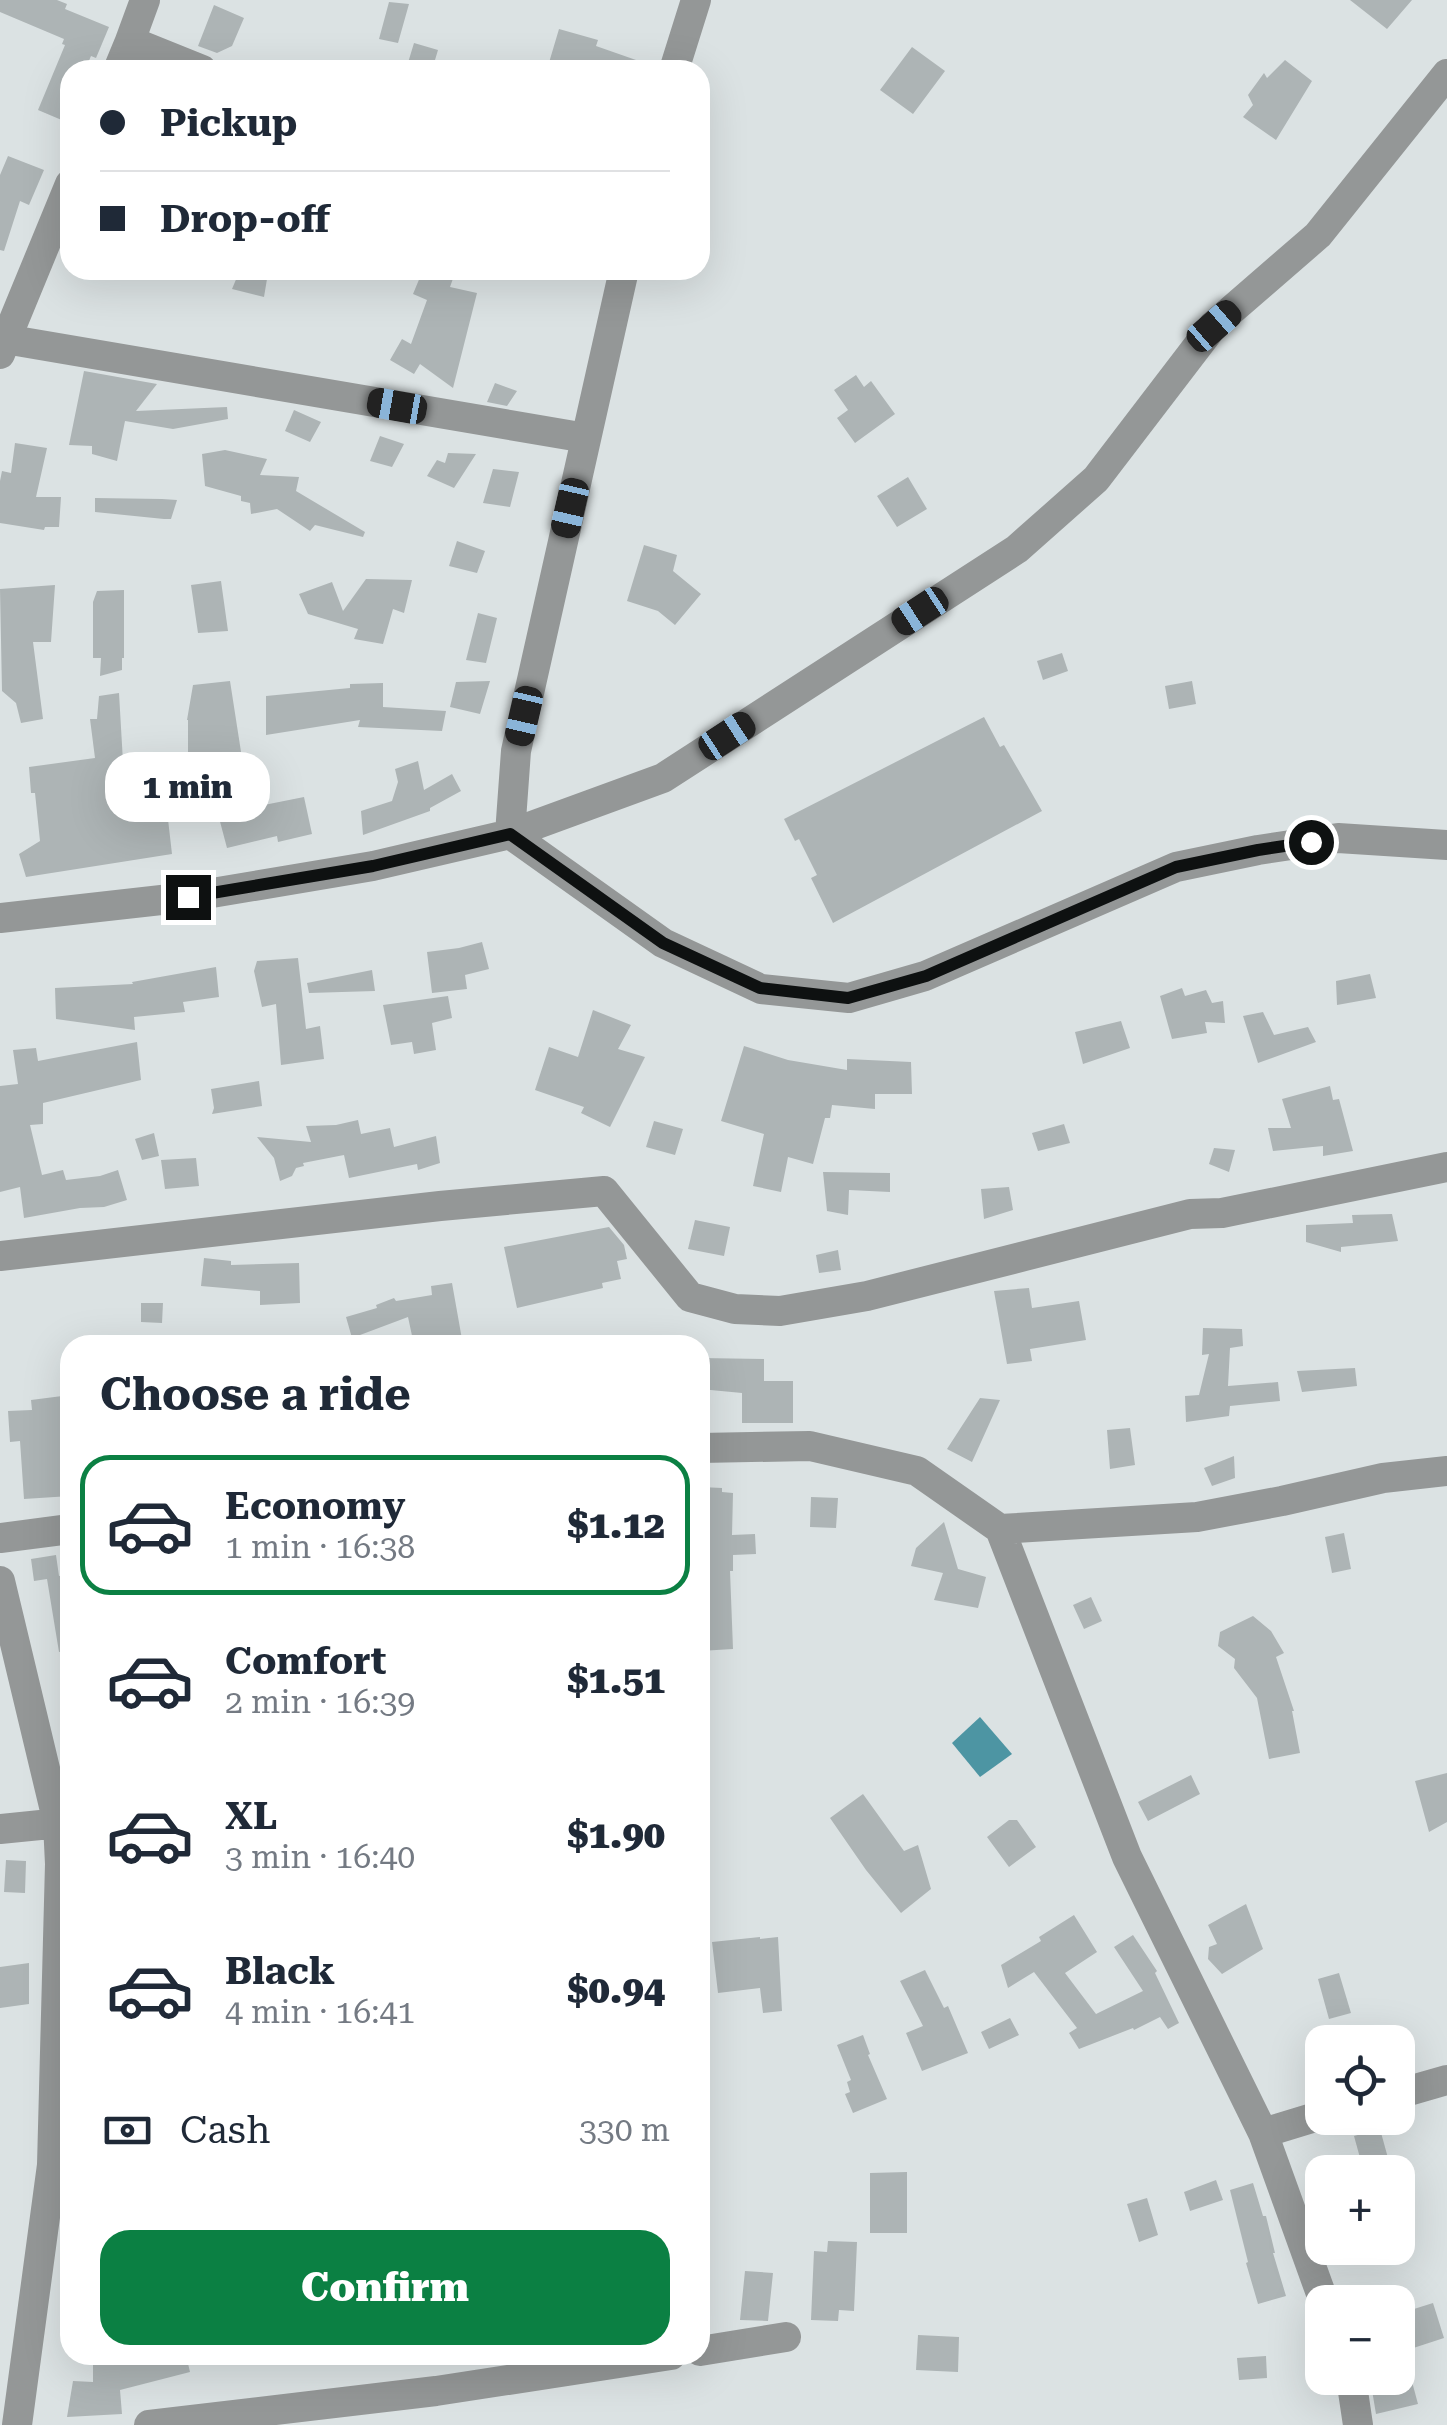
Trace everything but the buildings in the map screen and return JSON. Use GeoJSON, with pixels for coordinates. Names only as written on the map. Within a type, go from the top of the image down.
{"type":"FeatureCollection","features":[{"type":"Feature","properties":{"kind":"street"},"geometry":{"type":"LineString","coordinates":[[122,60],[146,0]]}},
{"type":"Feature","properties":{"kind":"street"},"geometry":{"type":"LineString","coordinates":[[677,60],[696,0]]}},
{"type":"Feature","properties":{"kind":"street"},"geometry":{"type":"LineString","coordinates":[[130,42],[176,60]]}},
{"type":"Feature","properties":{"kind":"street"},"geometry":{"type":"LineString","coordinates":[[0,918],[188,897],[373,866],[510,834],[663,778],[1017,548],[1096,478],[1214,326],[1318,234],[1447,74]]}},
{"type":"Feature","properties":{"kind":"street"},"geometry":{"type":"LineString","coordinates":[[60,208],[2,346],[586,438]]}},
{"type":"Feature","properties":{"kind":"street"},"geometry":{"type":"LineString","coordinates":[[510,834],[516,751],[622,280]]}},
{"type":"Feature","properties":{"kind":"street"},"geometry":{"type":"LineString","coordinates":[[510,834],[663,943],[760,988],[848,998],[926,976],[1176,867],[1338,838],[1447,845]]}},
{"type":"Feature","properties":{"kind":"street"},"geometry":{"type":"LineString","coordinates":[[0,1256],[604,1191],[690,1296],[736,1309],[780,1310],[868,1296],[1190,1214],[1222,1213],[1447,1167]]}},
{"type":"Feature","properties":{"kind":"street"},"geometry":{"type":"LineString","coordinates":[[710,1448],[810,1446],[917,1470],[1000,1529],[1127,1857],[1263,2132],[1318,2285]]}},
{"type":"Feature","properties":{"kind":"street"},"geometry":{"type":"LineString","coordinates":[[1000,1529],[1198,1516],[1383,1478],[1447,1471]]}},
{"type":"Feature","properties":{"kind":"street"},"geometry":{"type":"LineString","coordinates":[[0,1538],[60,1531]]}},
{"type":"Feature","properties":{"kind":"street"},"geometry":{"type":"LineString","coordinates":[[0,1582],[60,1807]]}},
{"type":"Feature","properties":{"kind":"street"},"geometry":{"type":"LineString","coordinates":[[0,1829],[60,1822]]}},
{"type":"Feature","properties":{"kind":"street"},"geometry":{"type":"LineString","coordinates":[[17,2425],[52,2166],[60,1870]]}},
{"type":"Feature","properties":{"kind":"street"},"geometry":{"type":"LineString","coordinates":[[1415,2089],[1447,2080]]}},
{"type":"Feature","properties":{"kind":"street"},"geometry":{"type":"LineString","coordinates":[[1263,2132],[1305,2121]]}},
{"type":"Feature","properties":{"kind":"street"},"geometry":{"type":"LineString","coordinates":[[710,2348],[786,2337]]}},
{"type":"Feature","properties":{"kind":"street"},"geometry":{"type":"LineString","coordinates":[[149,2425],[436,2391],[606,2365]]}},
{"type":"Feature","properties":{"kind":"street"},"geometry":{"type":"LineString","coordinates":[[1354,2395],[1358,2425]]}},
{"type":"Feature","properties":{"kind":"water"},"geometry":{"type":"Polygon","coordinates":[[[980,1717],[1012,1754],[980,1777],[952,1743],[980,1717]]]}},
{"type":"Feature","properties":{"kind":"route"},"geometry":{"type":"LineString","coordinates":[[188,897],[373,866],[510,834],[663,943],[760,988],[848,998],[926,976],[1176,867],[1311,842]]}}]}
